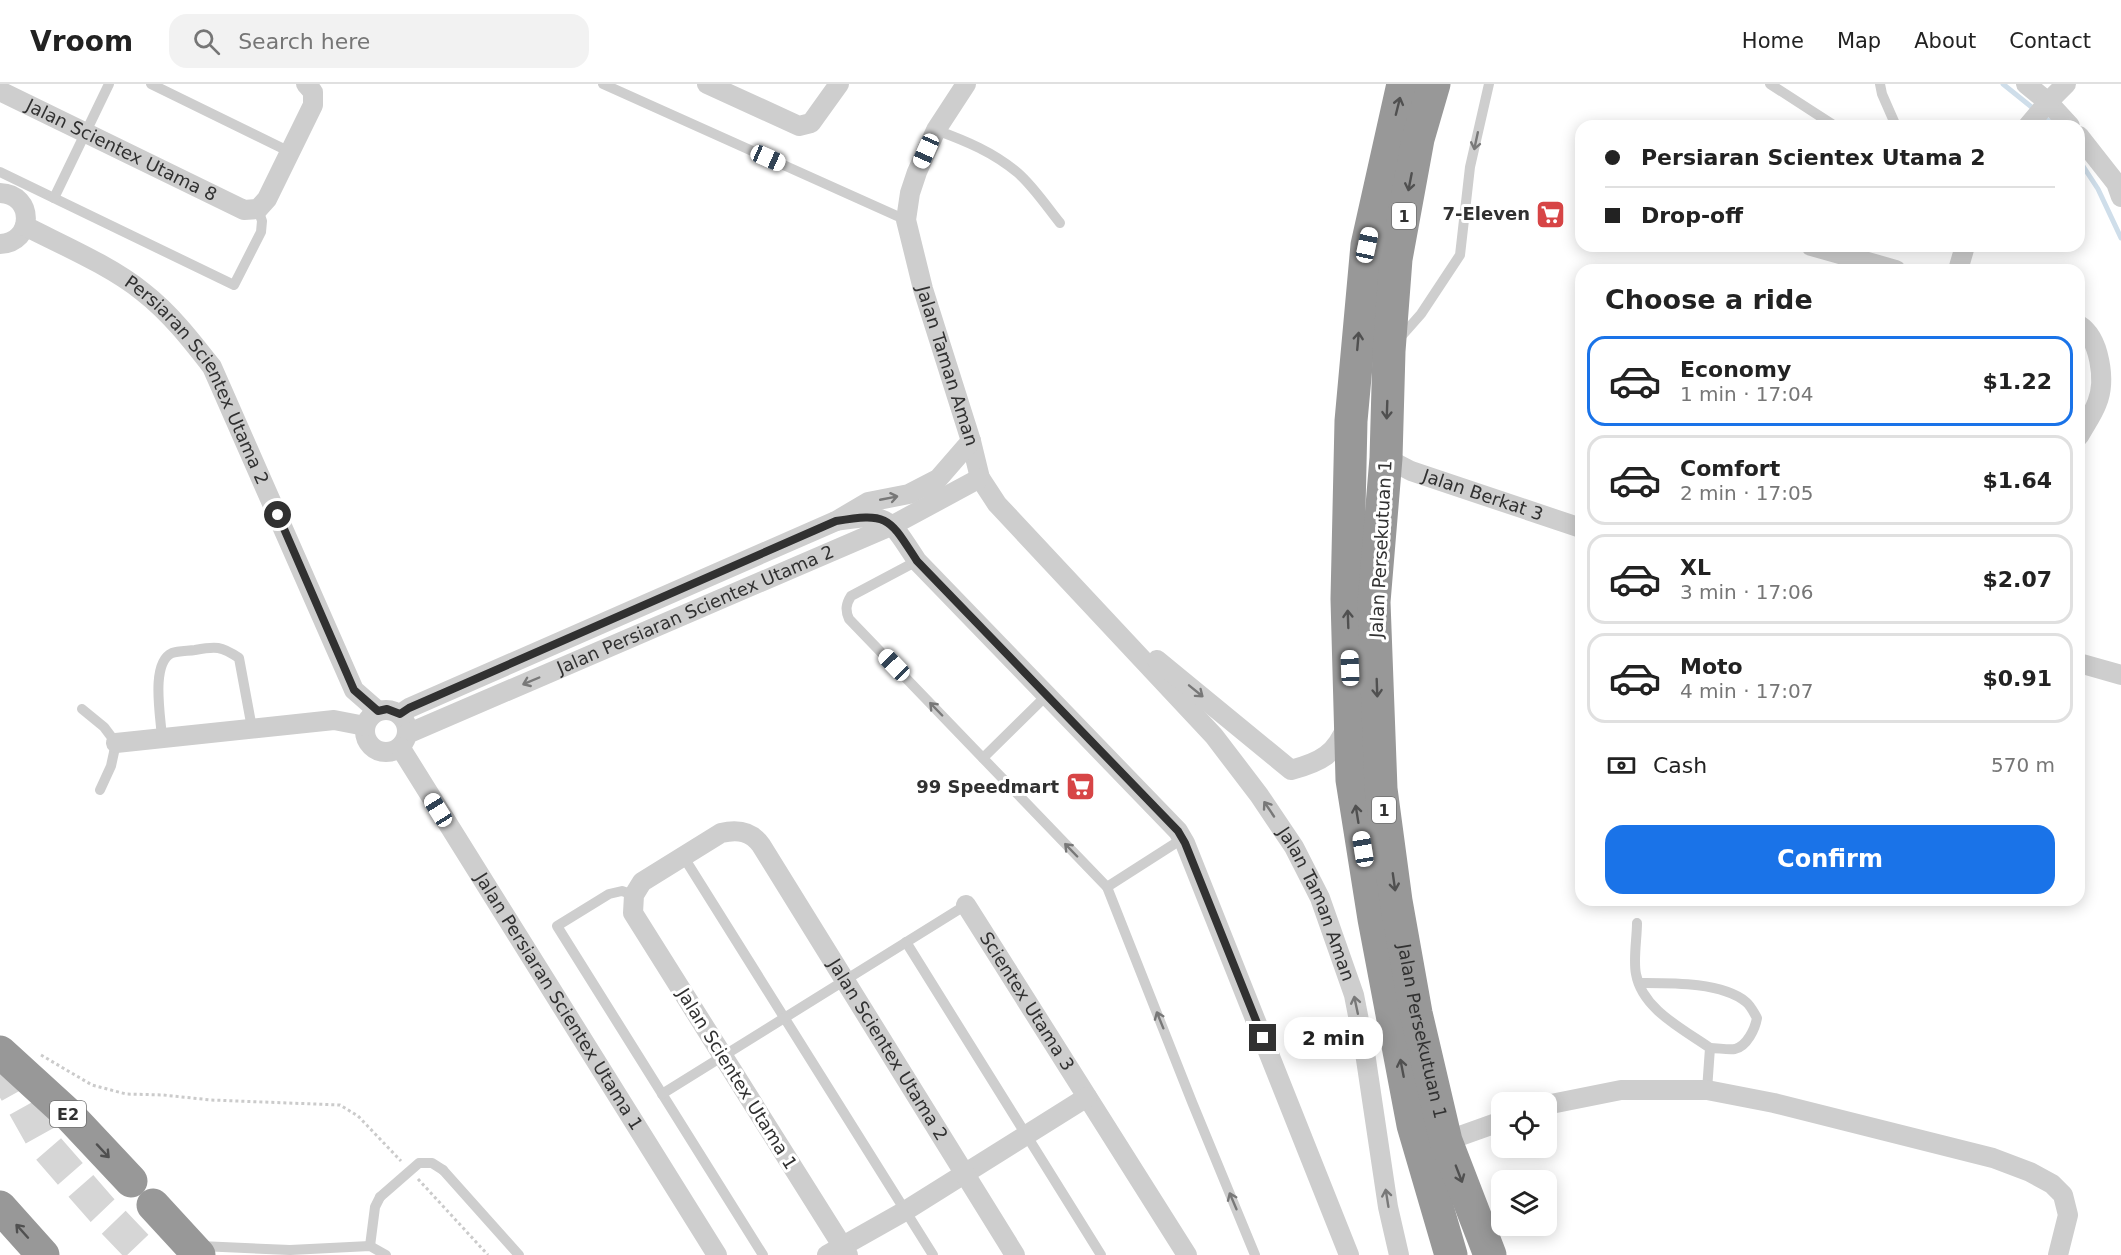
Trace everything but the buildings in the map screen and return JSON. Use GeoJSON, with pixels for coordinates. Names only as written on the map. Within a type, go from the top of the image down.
{"type":"FeatureCollection","features":[{"type":"Feature","properties":{"kind":"highway","name":"Jalan Persekutuan 1"},"geometry":{"type":"LineString","coordinates":[[1403,84],[1367,245],[1351,421],[1347,599],[1352,780],[1378,942],[1413,1125],[1451,1255]]}},
{"type":"Feature","properties":{"kind":"highway","name":"Jalan Persekutuan 1"},"geometry":{"type":"LineString","coordinates":[[1434,84],[1418,139],[1395,259],[1389,351],[1386,458],[1374,602],[1381,789],[1396,901],[1416,1013],[1446,1141],[1490,1255]]}},
{"type":"Feature","properties":{"kind":"highway","name":"E2"},"geometry":{"type":"LineString","coordinates":[[0,1052],[69,1115],[131,1181]]}},
{"type":"Feature","properties":{"kind":"highway"},"geometry":{"type":"LineString","coordinates":[[153,1205],[194,1250]]}},
{"type":"Feature","properties":{"kind":"highway"},"geometry":{"type":"LineString","coordinates":[[0,1207],[43,1255]]}},
{"type":"Feature","properties":{"kind":"street"},"geometry":{"type":"LineString","coordinates":[[251,209],[267,199],[313,105],[313,92],[306,84]]}},
{"type":"Feature","properties":{"kind":"street"},"geometry":{"type":"LineString","coordinates":[[706,84],[799,126],[811,123],[839,84]]}},
{"type":"Feature","properties":{"kind":"street","name":"Jalan Taman Aman"},"geometry":{"type":"LineString","coordinates":[[966,84],[936,130],[910,193],[906,220],[923,290],[971,441],[980,478],[998,504],[1214,736],[1294,847],[1320,898],[1354,995],[1388,1207],[1399,1255]]}},
{"type":"Feature","properties":{"kind":"street"},"geometry":{"type":"LineString","coordinates":[[2026,84],[2048,102],[2064,120]]}},
{"type":"Feature","properties":{"kind":"street"},"geometry":{"type":"LineString","coordinates":[[2033,120],[2066,84]]}},
{"type":"Feature","properties":{"kind":"street","name":"Jalan Scientex Utama 8"},"geometry":{"type":"LineString","coordinates":[[0,91],[85,133],[251,209]]}},
{"type":"Feature","properties":{"kind":"street"},"geometry":{"type":"LineString","coordinates":[[2085,144],[2116,183],[2121,197]]}},
{"type":"Feature","properties":{"kind":"street"},"geometry":{"type":"LineString","coordinates":[[0,193],[8,193],[20,201],[26,213],[25,226],[18,238],[1,246]]}},
{"type":"Feature","properties":{"kind":"street","name":"Persiaran Scientex Utama 2"},"geometry":{"type":"LineString","coordinates":[[25,226],[97,263],[143,291],[182,329],[212,367],[354,690],[372,718]]}},
{"type":"Feature","properties":{"kind":"street"},"geometry":{"type":"LineString","coordinates":[[1832,252],[1875,264]]}},
{"type":"Feature","properties":{"kind":"street"},"geometry":{"type":"LineString","coordinates":[[2085,328],[2096,350],[2102,378],[2098,402],[2085,425]]}},
{"type":"Feature","properties":{"kind":"street","name":"Jalan Persiaran Scientex Utama 2"},"geometry":{"type":"LineString","coordinates":[[400,714],[836,521],[868,502],[909,494],[938,479],[971,441]]}},
{"type":"Feature","properties":{"kind":"street","name":"Jalan Berkat 3"},"geometry":{"type":"LineString","coordinates":[[1386,458],[1411,471],[1575,523]]}},
{"type":"Feature","properties":{"kind":"street","name":"Jalan Persiaran Scientex Utama 2"},"geometry":{"type":"LineString","coordinates":[[404,741],[893,525],[980,478]]}},
{"type":"Feature","properties":{"kind":"street"},"geometry":{"type":"LineString","coordinates":[[836,521],[866,516],[893,525],[917,561],[1170,823],[1182,839],[1349,1255]]}},
{"type":"Feature","properties":{"kind":"street","name":"Jalan Taman Aman"},"geometry":{"type":"LineString","coordinates":[[1102,615],[1291,770],[1313,764],[1332,751],[1341,740],[1351,713]]}},
{"type":"Feature","properties":{"kind":"street"},"geometry":{"type":"LineString","coordinates":[[2085,665],[2121,675]]}},
{"type":"Feature","properties":{"kind":"street"},"geometry":{"type":"LineString","coordinates":[[116,743],[372,718],[387,709],[400,714],[407,725],[404,741],[389,752],[373,747],[366,738],[372,718]]}},
{"type":"Feature","properties":{"kind":"street","name":"Jalan Persiaran Scientex Utama 1"},"geometry":{"type":"LineString","coordinates":[[404,741],[717,1255]]}},
{"type":"Feature","properties":{"kind":"street","name":"Jalan Scientex Utama 2"},"geometry":{"type":"LineString","coordinates":[[683,856],[721,832],[733,830],[754,837],[761,845],[1015,1255]]}},
{"type":"Feature","properties":{"kind":"street"},"geometry":{"type":"LineString","coordinates":[[634,898],[642,882],[683,856]]}},
{"type":"Feature","properties":{"kind":"street","name":"Jalan Scientex Utama 1"},"geometry":{"type":"LineString","coordinates":[[634,898],[633,913],[723,1057],[839,1252]]}},
{"type":"Feature","properties":{"kind":"street","name":"Scientex Utama 3"},"geometry":{"type":"LineString","coordinates":[[966,905],[1187,1255]]}},
{"type":"Feature","properties":{"kind":"street"},"geometry":{"type":"LineString","coordinates":[[1557,1104],[1622,1090],[1707,1090],[1774,1103],[1993,1158],[2030,1172],[2052,1184],[2063,1195],[2068,1215],[2058,1255]]}},
{"type":"Feature","properties":{"kind":"street"},"geometry":{"type":"LineString","coordinates":[[839,1252],[1087,1097]]}},
{"type":"Feature","properties":{"kind":"street"},"geometry":{"type":"LineString","coordinates":[[1446,1141],[1491,1125]]}},
{"type":"Feature","properties":{"kind":"lane"},"geometry":{"type":"LineString","coordinates":[[54,198],[109,84]]}},
{"type":"Feature","properties":{"kind":"lane"},"geometry":{"type":"LineString","coordinates":[[151,84],[290,152]]}},
{"type":"Feature","properties":{"kind":"lane"},"geometry":{"type":"LineString","coordinates":[[603,84],[906,220]]}},
{"type":"Feature","properties":{"kind":"lane"},"geometry":{"type":"LineString","coordinates":[[1389,351],[1421,314],[1460,255],[1470,167],[1490,84]]}},
{"type":"Feature","properties":{"kind":"lane"},"geometry":{"type":"LineString","coordinates":[[1770,84],[1826,120]]}},
{"type":"Feature","properties":{"kind":"lane"},"geometry":{"type":"LineString","coordinates":[[1880,84],[1893,120]]}},
{"type":"Feature","properties":{"kind":"lane"},"geometry":{"type":"LineString","coordinates":[[936,130],[967,141],[993,155],[1019,174],[1060,223]]}},
{"type":"Feature","properties":{"kind":"lane"},"geometry":{"type":"LineString","coordinates":[[0,172],[234,285],[261,232],[262,221],[251,209]]}},
{"type":"Feature","properties":{"kind":"lane"},"geometry":{"type":"LineString","coordinates":[[917,561],[851,596],[846,603],[849,619],[1107,887],[1255,1255]]}},
{"type":"Feature","properties":{"kind":"lane"},"geometry":{"type":"LineString","coordinates":[[162,738],[158,676],[162,661],[171,654],[214,647],[224,648],[239,658],[252,728]]}},
{"type":"Feature","properties":{"kind":"lane"},"geometry":{"type":"LineString","coordinates":[[983,758],[1047,695]]}},
{"type":"Feature","properties":{"kind":"lane"},"geometry":{"type":"LineString","coordinates":[[82,709],[104,727],[116,743],[111,766],[100,790]]}},
{"type":"Feature","properties":{"kind":"lane"},"geometry":{"type":"LineString","coordinates":[[1107,887],[1182,839]]}},
{"type":"Feature","properties":{"kind":"lane"},"geometry":{"type":"LineString","coordinates":[[683,856],[933,1255]]}},
{"type":"Feature","properties":{"kind":"lane"},"geometry":{"type":"LineString","coordinates":[[634,898],[622,891],[609,894],[557,926],[763,1255]]}},
{"type":"Feature","properties":{"kind":"lane"},"geometry":{"type":"LineString","coordinates":[[662,1094],[966,905]]}},
{"type":"Feature","properties":{"kind":"lane"},"geometry":{"type":"LineString","coordinates":[[1637,923],[1636,975],[1646,1000],[1710,1048],[1735,1049],[1752,1034],[1757,1018],[1749,1004],[1741,998],[1689,984],[1640,983]]}},
{"type":"Feature","properties":{"kind":"lane"},"geometry":{"type":"LineString","coordinates":[[906,942],[1101,1255]]}},
{"type":"Feature","properties":{"kind":"lane"},"geometry":{"type":"LineString","coordinates":[[1707,1090],[1710,1048]]}},
{"type":"Feature","properties":{"kind":"lane"},"geometry":{"type":"LineString","coordinates":[[370,1246],[375,1206],[380,1197],[419,1163],[432,1163],[443,1170],[519,1255]]}},
{"type":"Feature","properties":{"kind":"lane"},"geometry":{"type":"LineString","coordinates":[[194,1250],[292,1252],[370,1246],[386,1255]]}},
{"type":"Feature","properties":{"kind":"path"},"geometry":{"type":"LineString","coordinates":[[41,1054],[92,1085],[126,1094],[340,1105],[358,1116],[404,1164]]}},
{"type":"Feature","properties":{"kind":"path"},"geometry":{"type":"LineString","coordinates":[[411,1172],[488,1255]]}},
{"type":"Feature","properties":{"kind":"waterway"},"geometry":{"type":"LineString","coordinates":[[2003,84],[2048,120]]}},
{"type":"Feature","properties":{"kind":"waterway"},"geometry":{"type":"LineString","coordinates":[[2085,169],[2098,189],[2121,238]]}},
{"type":"Feature","properties":{"kind":"tunnel"},"geometry":{"type":"LineString","coordinates":[[0,1064],[46,1146],[145,1255]]}},
{"type":"Feature","properties":{"kind":"place","name":"7-Eleven"},"geometry":{"type":"Point","coordinates":[1551,214]}},
{"type":"Feature","properties":{"kind":"place","name":"99 Speedmart"},"geometry":{"type":"Point","coordinates":[1080,787]}},
{"type":"Feature","properties":{"kind":"route"},"geometry":{"type":"LineString","coordinates":[[278,515],[354,690],[378,711],[387,709],[400,714],[409,708],[836,521],[866,516],[893,525],[917,561],[1178,831],[1185,843],[1263,1038]]}}]}
